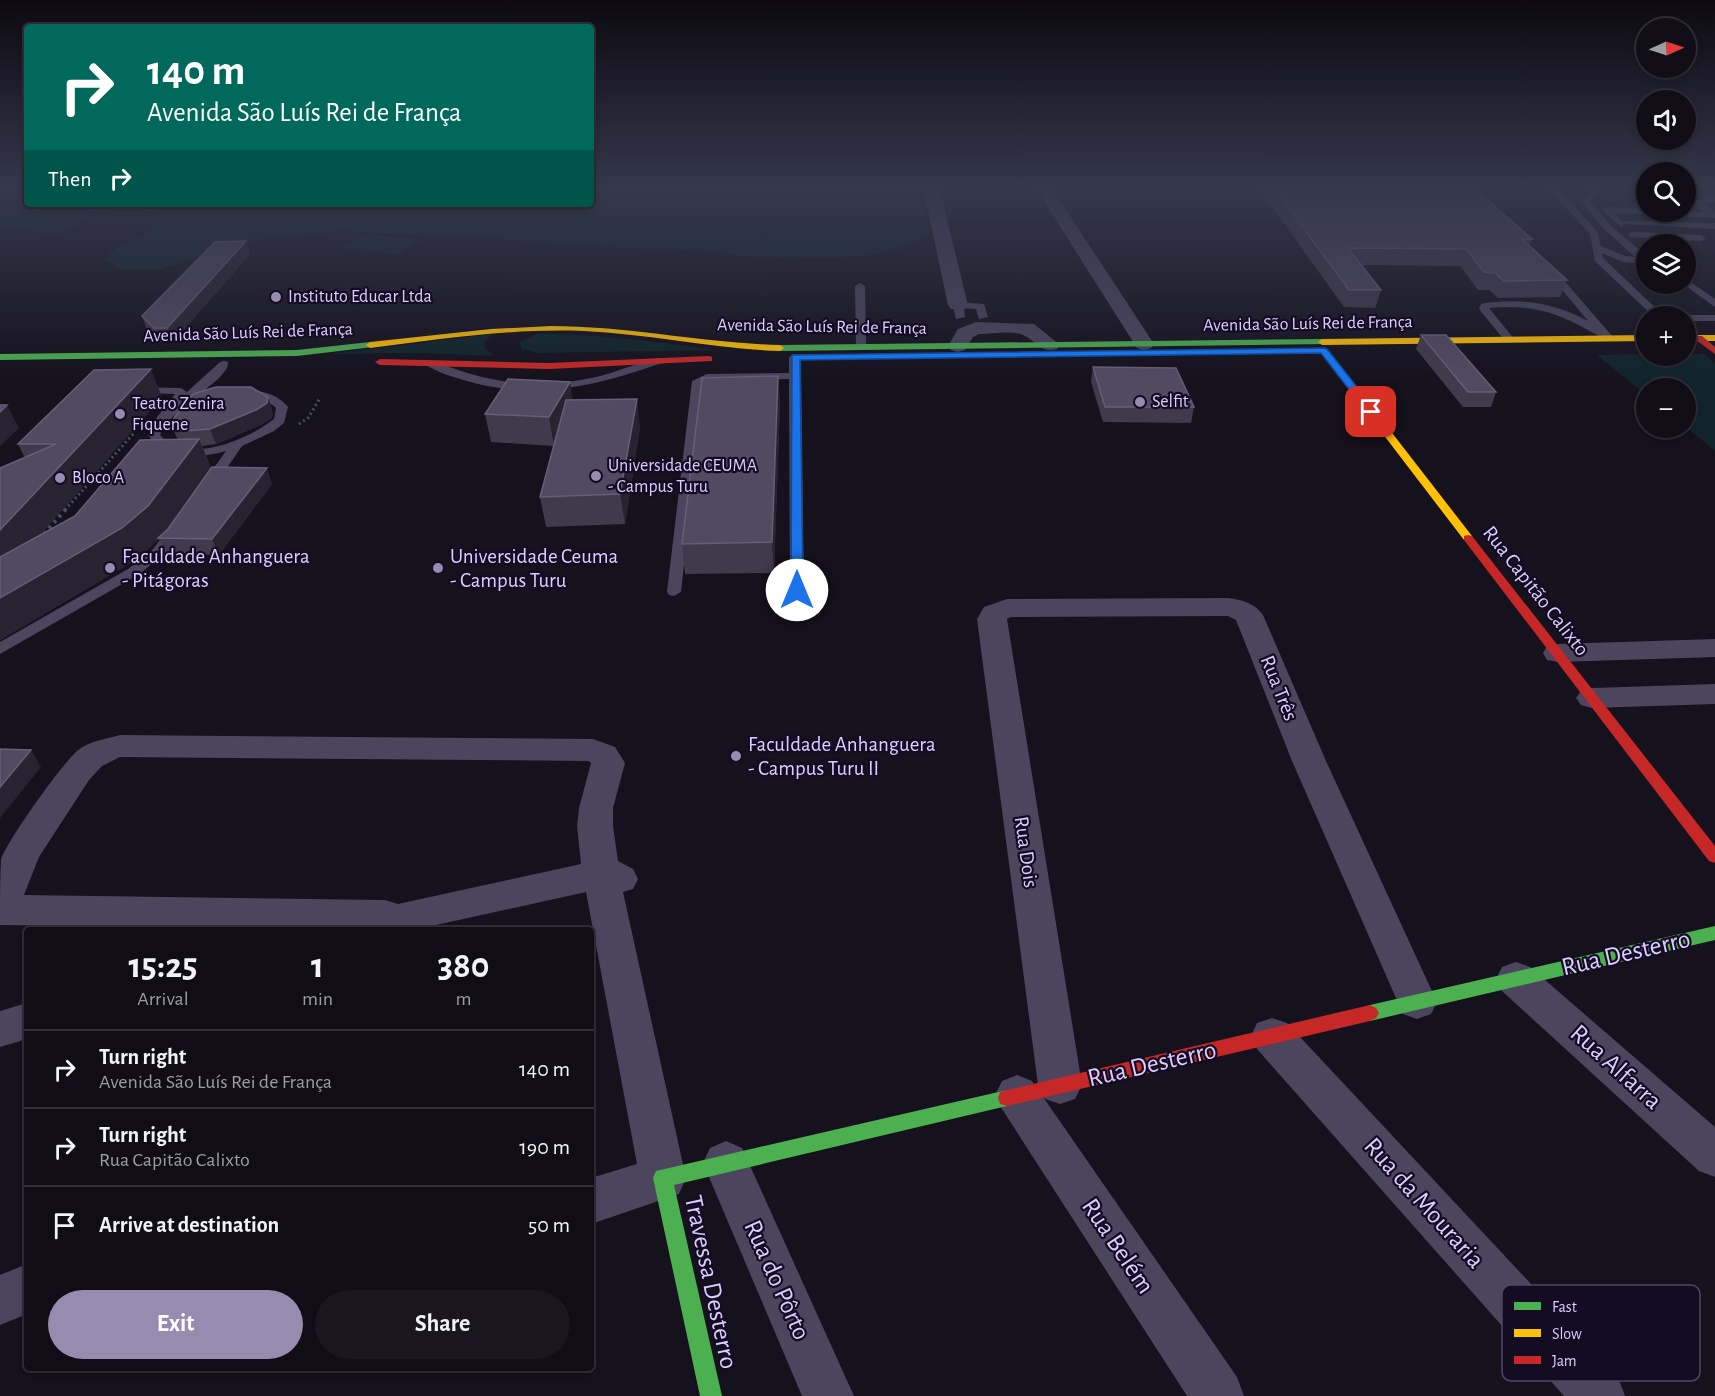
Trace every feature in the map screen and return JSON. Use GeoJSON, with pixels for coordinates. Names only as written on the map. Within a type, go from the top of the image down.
{"type":"FeatureCollection","features":[{"type":"Feature","properties":{"kind":"main road","name":"Avenida São Luís Rei de França"},"geometry":{"type":"LineString","coordinates":[[0,357],[297,353],[488,332],[548,328],[613,330],[746,348],[861,347],[960,326],[1050,345],[1636,338]]}},
{"type":"Feature","properties":{"kind":"main road"},"geometry":{"type":"LineString","coordinates":[[548,328],[518,335],[507,347],[517,356],[535,359],[658,361]]}},
{"type":"Feature","properties":{"kind":"main road"},"geometry":{"type":"LineString","coordinates":[[1696,339],[1714,346]]}},
{"type":"Feature","properties":{"kind":"main road"},"geometry":{"type":"LineString","coordinates":[[1696,347],[1714,346]]}},
{"type":"Feature","properties":{"kind":"main road","name":"Avenida São Luís Rei de França"},"geometry":{"type":"LineString","coordinates":[[366,362],[549,366],[795,357],[1636,348]]}},
{"type":"Feature","properties":{"kind":"main road","name":"Rua Capitão Calixto"},"geometry":{"type":"LineString","coordinates":[[1324,351],[1715,857]]}},
{"type":"Feature","properties":{"kind":"main road","name":"Avenida São Luís Rei de França"},"geometry":{"type":"LineString","coordinates":[[0,367],[342,362]]}},
{"type":"Feature","properties":{"kind":"main road","name":"Rua Desterro"},"geometry":{"type":"LineString","coordinates":[[663,1178],[1715,933]]}},
{"type":"Feature","properties":{"kind":"main road","name":"Travessa Desterro"},"geometry":{"type":"LineString","coordinates":[[663,1178],[711,1396]]}},
{"type":"Feature","properties":{"kind":"street"},"geometry":{"type":"LineString","coordinates":[[945,252],[960,326],[971,329],[985,322],[1028,328],[1050,345]]}},
{"type":"Feature","properties":{"kind":"street"},"geometry":{"type":"LineString","coordinates":[[1085,252],[1144,344]]}},
{"type":"Feature","properties":{"kind":"street","name":"Rua Três"},"geometry":{"type":"LineString","coordinates":[[992,619],[999,610],[1017,607],[1228,607],[1237,608],[1249,615],[1309,761],[1417,1002]]}},
{"type":"Feature","properties":{"kind":"street","name":"Rua Dois"},"geometry":{"type":"LineString","coordinates":[[992,619],[1039,1090]]}},
{"type":"Feature","properties":{"kind":"street"},"geometry":{"type":"LineString","coordinates":[[1558,654],[1715,648]]}},
{"type":"Feature","properties":{"kind":"street"},"geometry":{"type":"LineString","coordinates":[[1592,698],[1715,694]]}},
{"type":"Feature","properties":{"kind":"street"},"geometry":{"type":"LineString","coordinates":[[413,915],[0,909],[22,853],[77,772],[90,758],[102,751],[120,746],[593,750],[603,754],[608,764],[596,808],[595,826],[601,874],[663,1178]]}},
{"type":"Feature","properties":{"kind":"street"},"geometry":{"type":"LineString","coordinates":[[370,927],[413,915],[601,874]]}},
{"type":"Feature","properties":{"kind":"street","name":"Rua Alfarra"},"geometry":{"type":"LineString","coordinates":[[1516,979],[1715,1155]]}},
{"type":"Feature","properties":{"kind":"street"},"geometry":{"type":"LineString","coordinates":[[0,1029],[24,1023]]}},
{"type":"Feature","properties":{"kind":"street","name":"Rua da Mouraria"},"geometry":{"type":"LineString","coordinates":[[1272,1036],[1502,1289]]}},
{"type":"Feature","properties":{"kind":"street","name":"Rua Belém"},"geometry":{"type":"LineString","coordinates":[[1039,1090],[1218,1396]]}},
{"type":"Feature","properties":{"kind":"street","name":"Rua do Pôrto"},"geometry":{"type":"LineString","coordinates":[[726,1163],[828,1396]]}},
{"type":"Feature","properties":{"kind":"street","name":"Rua Desterro"},"geometry":{"type":"LineString","coordinates":[[594,1200],[663,1178]]}},
{"type":"Feature","properties":{"kind":"street"},"geometry":{"type":"LineString","coordinates":[[0,1300],[24,1289]]}},
{"type":"Feature","properties":{"kind":"street","name":"Rua da Mouraria"},"geometry":{"type":"LineString","coordinates":[[1585,1381],[1599,1396]]}},
{"type":"Feature","properties":{"kind":"lane"},"geometry":{"type":"LineString","coordinates":[[1597,252],[1598,259],[1648,306]]}},
{"type":"Feature","properties":{"kind":"lane"},"geometry":{"type":"LineString","coordinates":[[1608,252],[1623,259],[1636,260]]}},
{"type":"Feature","properties":{"kind":"lane"},"geometry":{"type":"LineString","coordinates":[[1543,261],[1609,339]]}},
{"type":"Feature","properties":{"kind":"lane"},"geometry":{"type":"LineString","coordinates":[[860,286],[861,347]]}},
{"type":"Feature","properties":{"kind":"lane"},"geometry":{"type":"LineString","coordinates":[[1696,290],[1715,304]]}},
{"type":"Feature","properties":{"kind":"lane"},"geometry":{"type":"LineString","coordinates":[[1510,340],[1484,309],[1485,306],[1546,305],[1573,297]]}},
{"type":"Feature","properties":{"kind":"lane"},"geometry":{"type":"LineString","coordinates":[[1546,305],[1571,315],[1609,339]]}},
{"type":"Feature","properties":{"kind":"lane"},"geometry":{"type":"LineString","coordinates":[[1696,318],[1715,318]]}},
{"type":"Feature","properties":{"kind":"lane"},"geometry":{"type":"LineString","coordinates":[[795,357],[795,376],[790,396],[797,590]]}},
{"type":"Feature","properties":{"kind":"lane"},"geometry":{"type":"LineString","coordinates":[[430,363],[453,374],[482,383],[538,387],[598,382],[658,361]]}},
{"type":"Feature","properties":{"kind":"lane"},"geometry":{"type":"LineString","coordinates":[[164,418],[215,375],[224,364]]}},
{"type":"Feature","properties":{"kind":"lane"},"geometry":{"type":"LineString","coordinates":[[674,592],[702,398],[699,381],[707,377],[795,376]]}},
{"type":"Feature","properties":{"kind":"lane"},"geometry":{"type":"LineString","coordinates":[[127,390],[181,391],[182,393],[164,418]]}},
{"type":"Feature","properties":{"kind":"lane"},"geometry":{"type":"LineString","coordinates":[[221,395],[260,395],[278,402],[283,414],[274,428],[264,434],[236,446],[204,452],[179,451],[161,445],[148,427],[183,406],[221,395]]}},
{"type":"Feature","properties":{"kind":"lane"},"geometry":{"type":"LineString","coordinates":[[147,448],[148,427]]}},
{"type":"Feature","properties":{"kind":"lane"},"geometry":{"type":"LineString","coordinates":[[202,493],[236,446]]}},
{"type":"Feature","properties":{"kind":"lane"},"geometry":{"type":"LineString","coordinates":[[0,649],[133,572],[168,541],[182,522]]}},
{"type":"Feature","properties":{"kind":"path"},"geometry":{"type":"LineString","coordinates":[[294,427],[308,418],[320,399]]}},
{"type":"Feature","properties":{"kind":"path"},"geometry":{"type":"LineString","coordinates":[[41,538],[148,427]]}},
{"type":"Feature","properties":{"kind":"path"},"geometry":{"type":"LineString","coordinates":[[34,538],[51,526]]}},
{"type":"Feature","properties":{"kind":"shaded area"},"geometry":{"type":"Polygon","coordinates":[[[112,252],[209,252],[204,256],[157,270],[122,270],[105,260],[112,252]]]}},
{"type":"Feature","properties":{"kind":"shaded area"},"geometry":{"type":"Polygon","coordinates":[[[374,252],[401,252],[397,255],[374,252]]]}},
{"type":"Feature","properties":{"kind":"shaded area"},"geometry":{"type":"Polygon","coordinates":[[[714,252],[883,252],[872,255],[819,258],[740,256],[714,252]]]}},
{"type":"Feature","properties":{"kind":"shaded area"},"geometry":{"type":"Polygon","coordinates":[[[492,334],[484,343],[484,347],[494,356],[421,353],[330,354],[492,334]]]}},
{"type":"Feature","properties":{"kind":"shaded area"},"geometry":{"type":"Polygon","coordinates":[[[537,334],[582,335],[715,350],[539,353],[521,349],[520,342],[537,334]]]}},
{"type":"Feature","properties":{"kind":"shaded area"},"geometry":{"type":"Polygon","coordinates":[[[1636,354],[1636,366],[1696,366],[1696,354],[1704,354],[1715,363],[1715,451],[1696,435],[1696,378],[1636,378],[1636,387],[1597,355],[1636,354]]]}},
{"type":"Feature","properties":{"kind":"building"},"geometry":{"type":"Polygon","coordinates":[[[205,252],[236,252],[167,328],[154,328],[142,316],[205,252]]]}},
{"type":"Feature","properties":{"kind":"building"},"geometry":{"type":"Polygon","coordinates":[[[1321,252],[1351,252],[1381,290],[1349,290],[1321,252]]]}},
{"type":"Feature","properties":{"kind":"building"},"geometry":{"type":"Polygon","coordinates":[[[1468,252],[1536,252],[1567,280],[1504,281],[1495,273],[1484,272],[1468,252]]]}},
{"type":"Feature","properties":{"kind":"building"},"geometry":{"type":"Polygon","coordinates":[[[1421,335],[1446,335],[1496,392],[1468,392],[1421,335]]]}},
{"type":"Feature","properties":{"kind":"building"},"geometry":{"type":"Polygon","coordinates":[[[1093,367],[1176,368],[1194,407],[1105,407],[1093,367]]]}},
{"type":"Feature","properties":{"kind":"building"},"geometry":{"type":"Polygon","coordinates":[[[151,369],[0,530],[0,468],[56,444],[18,444],[94,370],[151,369]]]}},
{"type":"Feature","properties":{"kind":"building"},"geometry":{"type":"Polygon","coordinates":[[[778,376],[772,542],[682,544],[702,378],[778,376]]]}},
{"type":"Feature","properties":{"kind":"building"},"geometry":{"type":"Polygon","coordinates":[[[508,379],[570,382],[549,417],[485,414],[508,379]]]}},
{"type":"Feature","properties":{"kind":"building"},"geometry":{"type":"Polygon","coordinates":[[[216,387],[251,387],[268,397],[267,403],[256,410],[210,429],[185,431],[170,423],[193,394],[216,387]]]}},
{"type":"Feature","properties":{"kind":"building"},"geometry":{"type":"Polygon","coordinates":[[[637,399],[620,494],[540,497],[566,400],[637,399]]]}},
{"type":"Feature","properties":{"kind":"building"},"geometry":{"type":"Polygon","coordinates":[[[0,405],[7,405],[0,412],[0,405]]]}},
{"type":"Feature","properties":{"kind":"building"},"geometry":{"type":"Polygon","coordinates":[[[199,439],[148,506],[122,528],[0,598],[0,557],[75,516],[140,440],[199,439]]]}},
{"type":"Feature","properties":{"kind":"building"},"geometry":{"type":"Polygon","coordinates":[[[212,467],[267,468],[212,539],[158,538],[168,529],[212,467]]]}},
{"type":"Feature","properties":{"kind":"building"},"geometry":{"type":"Polygon","coordinates":[[[0,749],[31,750],[0,787],[0,749]]]}},
{"type":"Feature","properties":{"kind":"traffic: fast"},"geometry":{"type":"LineString","coordinates":[[780,348],[1322,342]]}},
{"type":"Feature","properties":{"kind":"traffic: fast"},"geometry":{"type":"LineString","coordinates":[[0,357],[297,353],[370,345]]}},
{"type":"Feature","properties":{"kind":"traffic: fast"},"geometry":{"type":"LineString","coordinates":[[1370,1013],[1715,933]]}},
{"type":"Feature","properties":{"kind":"traffic: fast"},"geometry":{"type":"LineString","coordinates":[[711,1396],[663,1178],[1007,1098]]}},
{"type":"Feature","properties":{"kind":"traffic: slow"},"geometry":{"type":"LineString","coordinates":[[370,345],[521,329],[582,328],[633,332],[717,344],[780,348]]}},
{"type":"Feature","properties":{"kind":"traffic: slow"},"geometry":{"type":"LineString","coordinates":[[1322,342],[1636,338]]}},
{"type":"Feature","properties":{"kind":"traffic: slow"},"geometry":{"type":"LineString","coordinates":[[1696,338],[1715,338]]}},
{"type":"Feature","properties":{"kind":"traffic: slow"},"geometry":{"type":"LineString","coordinates":[[1324,351],[1468,538]]}},
{"type":"Feature","properties":{"kind":"traffic: jam"},"geometry":{"type":"LineString","coordinates":[[1699,338],[1715,351]]}},
{"type":"Feature","properties":{"kind":"traffic: jam"},"geometry":{"type":"LineString","coordinates":[[380,362],[549,366],[709,359]]}},
{"type":"Feature","properties":{"kind":"traffic: jam"},"geometry":{"type":"LineString","coordinates":[[1468,538],[1715,857]]}},
{"type":"Feature","properties":{"kind":"traffic: jam"},"geometry":{"type":"LineString","coordinates":[[1007,1098],[1370,1013]]}},
{"type":"Feature","properties":{"kind":"place","name":"Instituto Educar Ltda"},"geometry":{"type":"Point","coordinates":[276,297]}},
{"type":"Feature","properties":{"kind":"place","name":"Selfit"},"geometry":{"type":"Point","coordinates":[1140,402]}},
{"type":"Feature","properties":{"kind":"place","name":"Teatro Zenira Fiquene"},"geometry":{"type":"Point","coordinates":[120,414]}},
{"type":"Feature","properties":{"kind":"place","name":"Universidade CEUMA - Campus Turu"},"geometry":{"type":"Point","coordinates":[596,476]}},
{"type":"Feature","properties":{"kind":"place","name":"Bloco A"},"geometry":{"type":"Point","coordinates":[60,478]}},
{"type":"Feature","properties":{"kind":"place","name":"Faculdade Anhanguera - Pitágoras"},"geometry":{"type":"Point","coordinates":[110,568]}},
{"type":"Feature","properties":{"kind":"place","name":"Universidade Ceuma - Campus Turu"},"geometry":{"type":"Point","coordinates":[438,568]}},
{"type":"Feature","properties":{"kind":"place","name":"Faculdade Anhanguera - Campus Turu II"},"geometry":{"type":"Point","coordinates":[736,756]}},
{"type":"Feature","properties":{"kind":"route"},"geometry":{"type":"LineString","coordinates":[[797,590],[795,357],[1324,351],[1371,412]]}}]}
